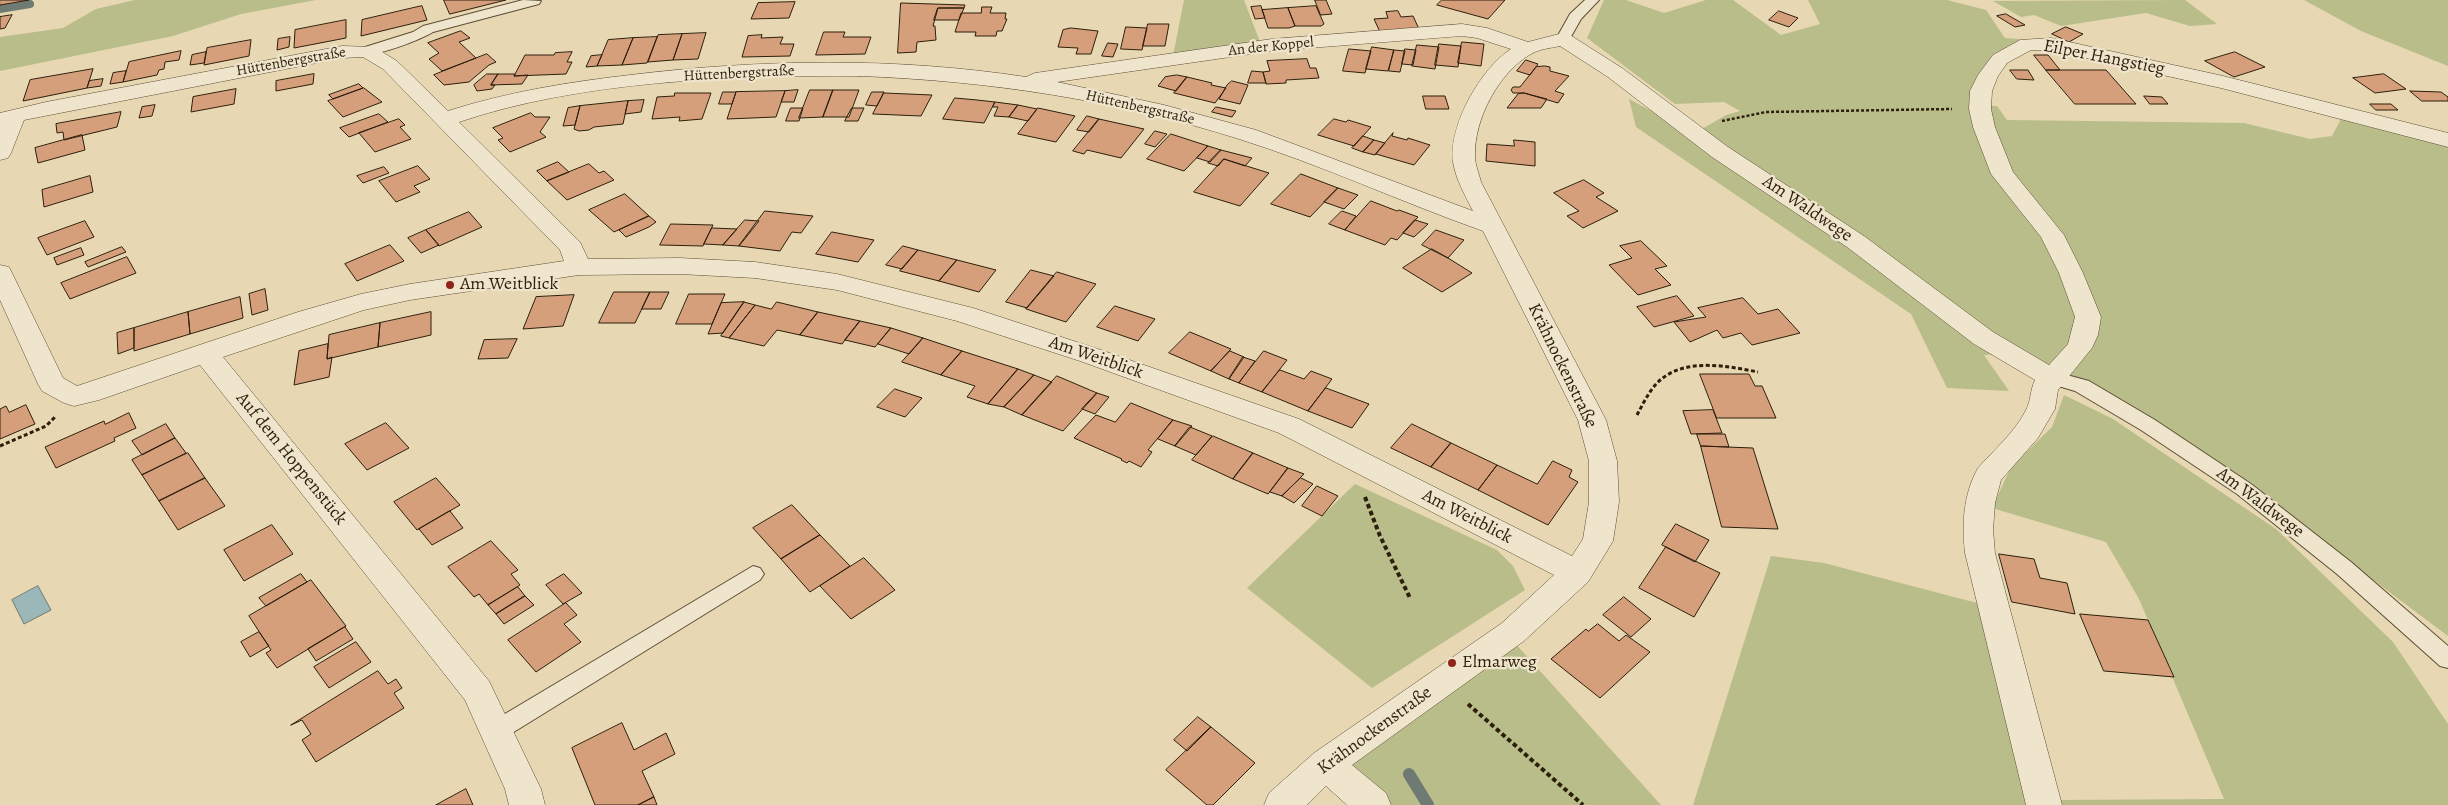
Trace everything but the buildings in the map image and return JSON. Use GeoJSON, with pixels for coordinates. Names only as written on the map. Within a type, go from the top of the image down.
{"type":"FeatureCollection","features":[{"type":"Feature","properties":{"kind":"street","name":"An der Koppel"},"geometry":{"type":"LineString","coordinates":[[1014,82],[1272,45],[1462,30],[1480,32],[1527,48]]}},
{"type":"Feature","properties":{"kind":"street","name":"Krähnockenstraße"},"geometry":{"type":"LineString","coordinates":[[1282,805],[1326,764],[1513,632],[1577,573],[1598,541],[1604,502],[1603,461],[1592,420],[1555,344],[1470,182],[1464,158],[1467,136],[1476,107],[1487,83],[1498,68],[1527,48],[1547,45],[1562,39]]}},
{"type":"Feature","properties":{"kind":"street","name":"Am Waldwege"},"geometry":{"type":"LineString","coordinates":[[1562,39],[1585,51],[1698,136],[1872,253],[2004,352],[2052,377]]}},
{"type":"Feature","properties":{"kind":"street","name":"Eilper Hangstieg"},"geometry":{"type":"LineString","coordinates":[[2052,377],[2065,366],[2079,348],[2085,335],[2088,317],[2075,281],[2052,235],[2002,174],[1984,127],[1980,109],[1981,91],[1988,75],[2000,59],[2027,44],[2051,44],[2223,82],[2448,140]]}},
{"type":"Feature","properties":{"kind":"street","name":"Hüttenbergstraße"},"geometry":{"type":"LineString","coordinates":[[7,118],[46,108],[342,52],[367,52],[390,65],[444,120],[466,112],[555,91],[694,75],[833,70],[940,74],[1014,82],[1109,100],[1214,124],[1302,153],[1446,211],[1492,226]]}},
{"type":"Feature","properties":{"kind":"street"},"geometry":{"type":"LineString","coordinates":[[0,153],[7,118]]}},
{"type":"Feature","properties":{"kind":"street"},"geometry":{"type":"LineString","coordinates":[[444,120],[571,247],[579,267]]}},
{"type":"Feature","properties":{"kind":"street","name":"Am Weitblick"},"geometry":{"type":"LineString","coordinates":[[206,354],[252,335],[361,302],[442,287],[579,267],[680,266],[755,270],[837,282],[964,314],[1089,355],[1289,426],[1577,573]]}},
{"type":"Feature","properties":{"kind":"street"},"geometry":{"type":"LineString","coordinates":[[0,273],[52,384],[74,396],[99,390],[206,354]]}},
{"type":"Feature","properties":{"kind":"street","name":"Auf dem Hoppenstück"},"geometry":{"type":"LineString","coordinates":[[206,354],[477,691],[524,789],[527,805]]}},
{"type":"Feature","properties":{"kind":"street"},"geometry":{"type":"LineString","coordinates":[[2044,805],[1980,553],[1978,530],[1980,502],[1988,476],[2028,431],[2041,409],[2045,388],[2052,377]]}},
{"type":"Feature","properties":{"kind":"street"},"geometry":{"type":"LineString","coordinates":[[1326,764],[1373,805]]}},
{"type":"Feature","properties":{"kind":"lane"},"geometry":{"type":"LineString","coordinates":[[1562,39],[1575,17],[1592,0]]}},
{"type":"Feature","properties":{"kind":"lane"},"geometry":{"type":"LineString","coordinates":[[367,52],[418,36],[437,27],[534,1]]}},
{"type":"Feature","properties":{"kind":"lane","name":"Am Waldwege"},"geometry":{"type":"LineString","coordinates":[[2052,377],[2082,386],[2148,425],[2244,489],[2344,568],[2448,659]]}},
{"type":"Feature","properties":{"kind":"lane"},"geometry":{"type":"LineString","coordinates":[[496,732],[753,574]]}},
{"type":"Feature","properties":{"kind":"path"},"geometry":{"type":"LineString","coordinates":[[1679,121],[1722,121],[1766,112],[1980,109]]}},
{"type":"Feature","properties":{"kind":"path"},"geometry":{"type":"LineString","coordinates":[[1637,415],[1658,383],[1678,368],[1726,366],[1758,372]]}},
{"type":"Feature","properties":{"kind":"path"},"geometry":{"type":"LineString","coordinates":[[0,446],[46,426]]}},
{"type":"Feature","properties":{"kind":"path"},"geometry":{"type":"LineString","coordinates":[[1369,467],[1364,494],[1380,536],[1410,598]]}},
{"type":"Feature","properties":{"kind":"path"},"geometry":{"type":"LineString","coordinates":[[1443,682],[1583,805]]}},
{"type":"Feature","properties":{"kind":"green space"},"geometry":{"type":"Polygon","coordinates":[[[135,0],[316,0],[241,14],[173,36],[0,71],[0,37],[63,28],[96,9],[135,0]]]}},
{"type":"Feature","properties":{"kind":"green space"},"geometry":{"type":"Polygon","coordinates":[[[1184,0],[1244,0],[1260,42],[1173,56],[1184,0]]]}},
{"type":"Feature","properties":{"kind":"green space"},"geometry":{"type":"Polygon","coordinates":[[[1604,0],[1626,0],[1664,13],[1706,0],[1733,0],[1781,35],[1820,24],[1808,0],[1947,0],[1986,10],[2005,38],[2019,39],[2030,48],[2013,58],[2001,71],[1990,96],[1989,106],[1997,106],[2007,120],[2244,123],[2310,139],[2332,136],[2342,117],[2448,146],[2448,636],[2233,475],[2025,352],[1984,355],[2009,391],[1947,388],[1911,314],[1636,127],[1629,99],[1670,121],[1690,136],[1726,115],[1740,111],[1724,102],[1675,104],[1587,38],[1604,0]]]}},
{"type":"Feature","properties":{"kind":"green space"},"geometry":{"type":"Polygon","coordinates":[[[2185,0],[2217,24],[2190,26],[2146,13],[2061,26],[2034,15],[2021,17],[1993,1],[2185,0]]]}},
{"type":"Feature","properties":{"kind":"green space"},"geometry":{"type":"Polygon","coordinates":[[[2304,0],[2448,0],[2448,66],[2361,31],[2304,0]]]}},
{"type":"Feature","properties":{"kind":"green space"},"geometry":{"type":"Polygon","coordinates":[[[2064,395],[2113,419],[2276,529],[2393,642],[2448,724],[2448,805],[1693,805],[1771,556],[1824,563],[1977,603],[2055,800],[2224,799],[2139,599],[2106,542],[1992,508],[2011,467],[2052,427],[2064,395]]]}},
{"type":"Feature","properties":{"kind":"green space"},"geometry":{"type":"Polygon","coordinates":[[[1355,484],[1497,550],[1513,566],[1525,590],[1372,688],[1247,588],[1355,484]]]}},
{"type":"Feature","properties":{"kind":"green space"},"geometry":{"type":"Polygon","coordinates":[[[1513,641],[1661,805],[1391,805],[1342,764],[1513,641]]]}},
{"type":"Feature","properties":{"kind":"water"},"geometry":{"type":"Polygon","coordinates":[[[38,586],[51,610],[24,624],[12,600],[38,586]]]}},
{"type":"Feature","properties":{"kind":"waterway"},"geometry":{"type":"LineString","coordinates":[[0,9],[30,4]]}},
{"type":"Feature","properties":{"kind":"waterway"},"geometry":{"type":"LineString","coordinates":[[1409,774],[1428,805]]}},
{"type":"Feature","properties":{"kind":"place","name":"Am Weitblick"},"geometry":{"type":"Point","coordinates":[450,285]}},
{"type":"Feature","properties":{"kind":"place","name":"Elmarweg"},"geometry":{"type":"Point","coordinates":[1452,663]}}]}
